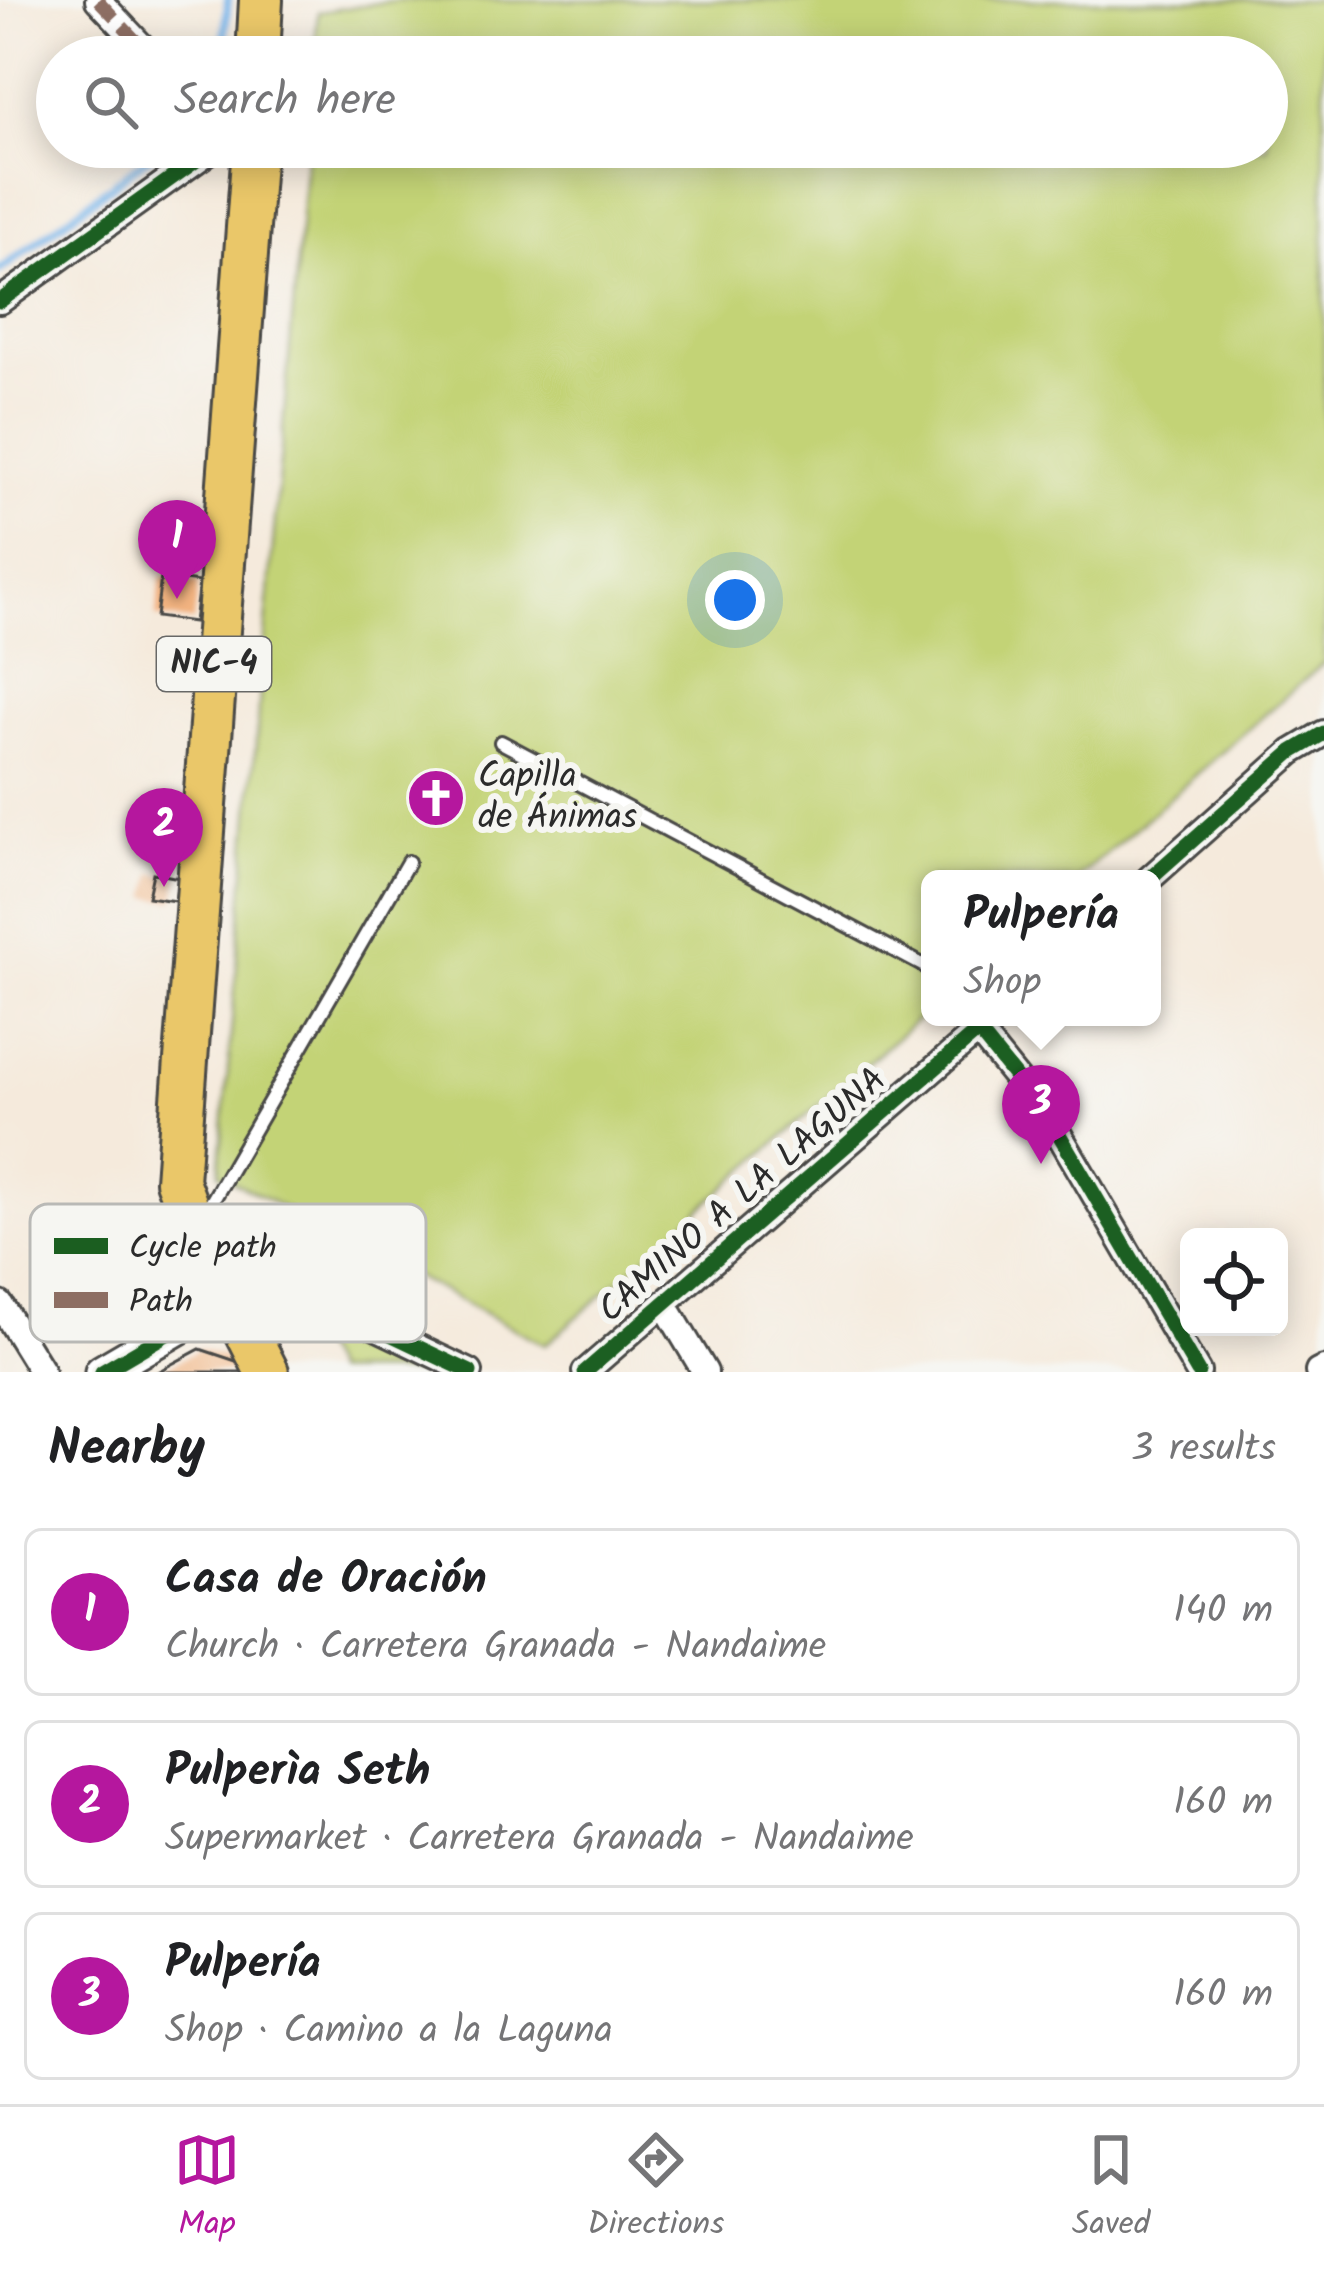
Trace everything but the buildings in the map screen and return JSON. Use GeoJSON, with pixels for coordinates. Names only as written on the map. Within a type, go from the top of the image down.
{"type":"FeatureCollection","features":[{"type":"Feature","properties":{"kind":"highway"},"geometry":{"type":"LineString","coordinates":[[259,36],[261,0]]}},
{"type":"Feature","properties":{"kind":"highway","name":"NIC-4"},"geometry":{"type":"LineString","coordinates":[[186,1204],[178,1181],[178,1137],[252,168]]}},
{"type":"Feature","properties":{"kind":"highway","name":"NIC-4"},"geometry":{"type":"LineString","coordinates":[[253,1342],[267,1372]]}},
{"type":"Feature","properties":{"kind":"street"},"geometry":{"type":"LineString","coordinates":[[98,0],[132,36]]}},
{"type":"Feature","properties":{"kind":"street"},"geometry":{"type":"LineString","coordinates":[[0,301],[186,168]]}},
{"type":"Feature","properties":{"kind":"street"},"geometry":{"type":"LineString","coordinates":[[1159,870],[1292,752],[1324,733]]}},
{"type":"Feature","properties":{"kind":"street","name":"CAMINO A LA LAGUNA"},"geometry":{"type":"LineString","coordinates":[[585,1372],[984,1026]]}},
{"type":"Feature","properties":{"kind":"street"},"geometry":{"type":"LineString","coordinates":[[987,1026],[1053,1124],[1198,1372]]}},
{"type":"Feature","properties":{"kind":"street"},"geometry":{"type":"LineString","coordinates":[[0,1304],[42,1372]]}},
{"type":"Feature","properties":{"kind":"street"},"geometry":{"type":"LineString","coordinates":[[665,1305],[705,1372]]}},
{"type":"Feature","properties":{"kind":"street"},"geometry":{"type":"LineString","coordinates":[[102,1372],[153,1342]]}},
{"type":"Feature","properties":{"kind":"street"},"geometry":{"type":"LineString","coordinates":[[407,1342],[470,1372]]}},
{"type":"Feature","properties":{"kind":"lane"},"geometry":{"type":"LineString","coordinates":[[501,742],[921,964]]}},
{"type":"Feature","properties":{"kind":"lane"},"geometry":{"type":"LineString","coordinates":[[210,1204],[408,862]]}},
{"type":"Feature","properties":{"kind":"green space"},"geometry":{"type":"Polygon","coordinates":[[[398,0],[1324,0],[1324,663],[1087,870],[921,870],[921,1016],[545,1345],[426,1283],[426,1204],[276,1204],[219,1174],[305,168],[1288,168],[1288,36],[316,36],[318,12],[398,0]]]}},
{"type":"Feature","properties":{"kind":"green space"},"geometry":{"type":"Polygon","coordinates":[[[317,1342],[363,1342],[427,1372],[333,1372],[317,1342]]]}},
{"type":"Feature","properties":{"kind":"waterway"},"geometry":{"type":"LineString","coordinates":[[225,36],[228,0]]}},
{"type":"Feature","properties":{"kind":"waterway"},"geometry":{"type":"LineString","coordinates":[[0,270],[134,168]]}},
{"type":"Feature","properties":{"kind":"marked path"},"geometry":{"type":"LineString","coordinates":[[98,0],[132,36]]}},
{"type":"Feature","properties":{"kind":"cycle path"},"geometry":{"type":"LineString","coordinates":[[0,301],[186,168]]}},
{"type":"Feature","properties":{"kind":"cycle path"},"geometry":{"type":"LineString","coordinates":[[1159,870],[1292,752],[1324,733]]}},
{"type":"Feature","properties":{"kind":"cycle path"},"geometry":{"type":"LineString","coordinates":[[585,1372],[984,1026]]}},
{"type":"Feature","properties":{"kind":"cycle path"},"geometry":{"type":"LineString","coordinates":[[978,1031],[1053,1124],[1198,1372]]}},
{"type":"Feature","properties":{"kind":"cycle path"},"geometry":{"type":"LineString","coordinates":[[102,1372],[153,1342]]}},
{"type":"Feature","properties":{"kind":"cycle path"},"geometry":{"type":"LineString","coordinates":[[407,1342],[470,1372]]}},
{"type":"Feature","properties":{"kind":"place","name":"Casa de Oración"},"geometry":{"type":"Point","coordinates":[177,599]}},
{"type":"Feature","properties":{"kind":"place","name":"Capilla de Ánimas"},"geometry":{"type":"Point","coordinates":[436,798]}},
{"type":"Feature","properties":{"kind":"place","name":"Pulperìa Seth"},"geometry":{"type":"Point","coordinates":[164,887]}},
{"type":"Feature","properties":{"kind":"place","name":"Pulpería"},"geometry":{"type":"Point","coordinates":[1041,1164]}}]}
